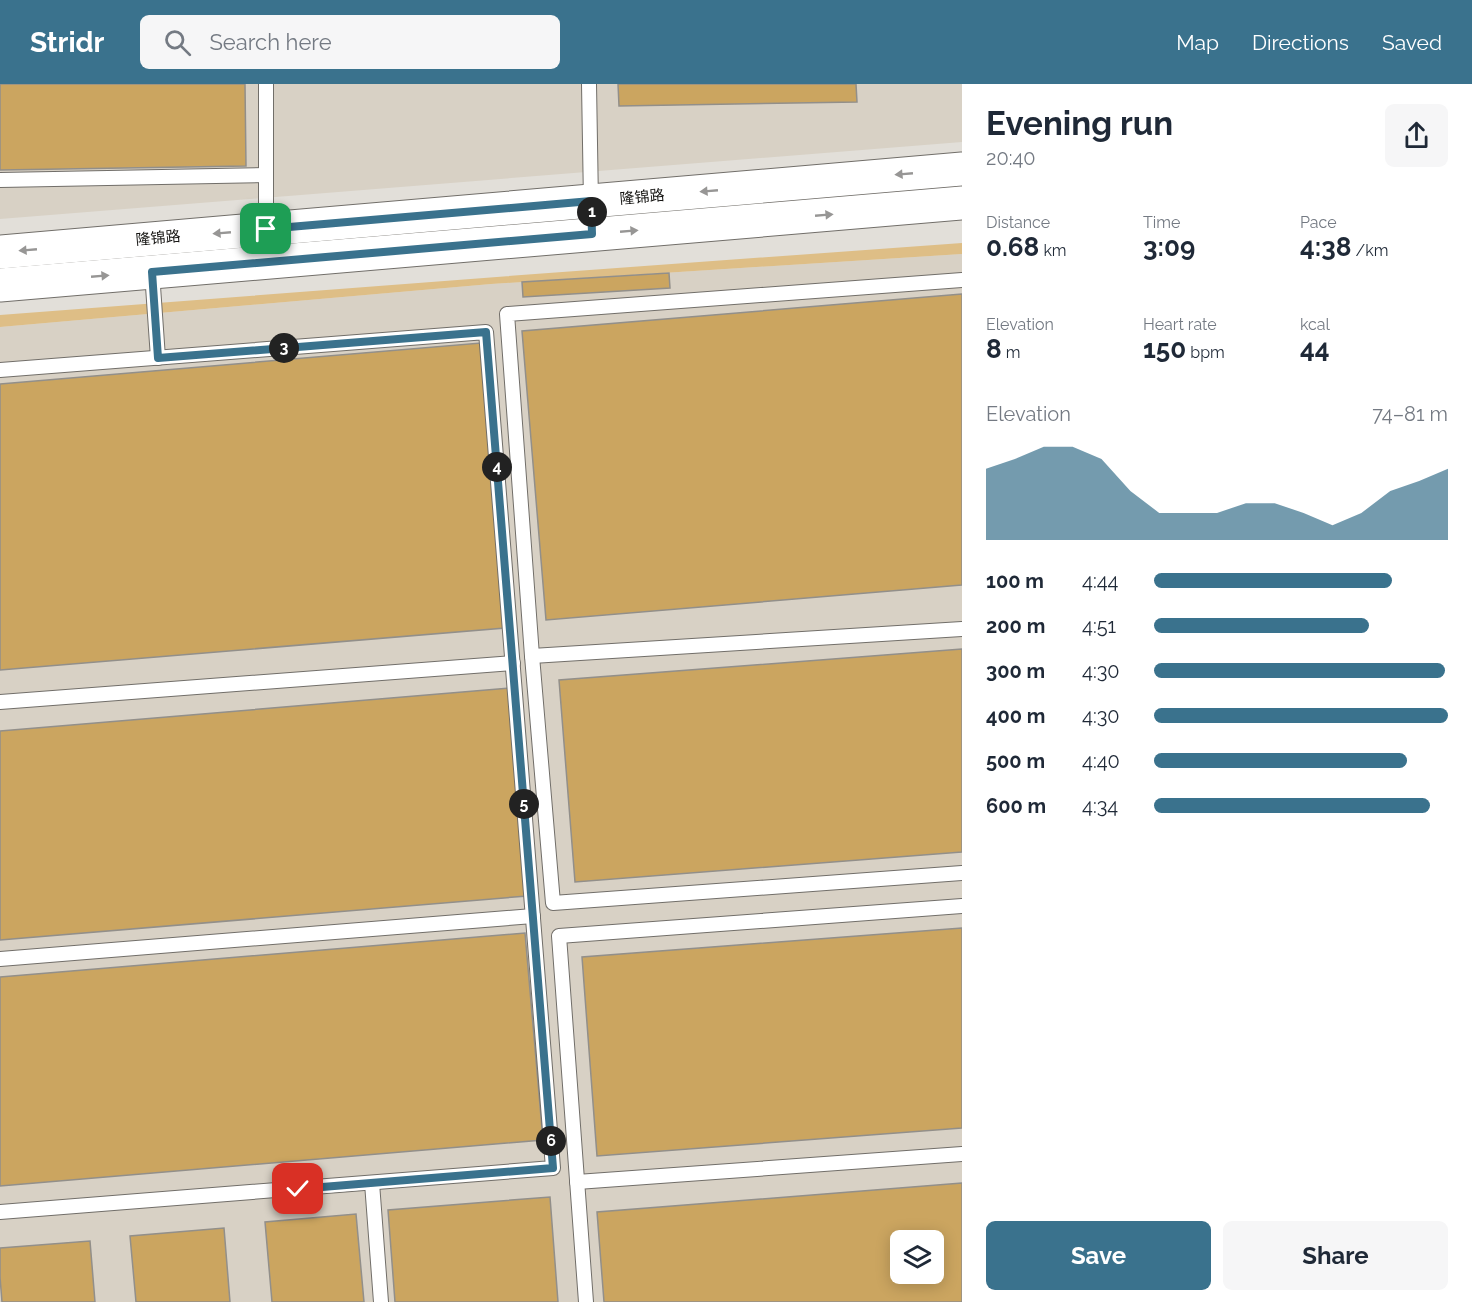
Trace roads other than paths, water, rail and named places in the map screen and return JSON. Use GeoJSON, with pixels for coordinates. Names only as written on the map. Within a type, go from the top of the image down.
{"type":"FeatureCollection","features":[{"type":"Feature","properties":{"kind":"main road","name":"隆锦路"},"geometry":{"type":"LineString","coordinates":[[0,285],[152,272],[592,218],[962,169]]}},
{"type":"Feature","properties":{"kind":"main road","name":"隆锦路"},"geometry":{"type":"LineString","coordinates":[[0,252],[266,229],[962,203]]}},
{"type":"Feature","properties":{"kind":"lane"},"geometry":{"type":"LineString","coordinates":[[266,84],[266,229]]}},
{"type":"Feature","properties":{"kind":"lane"},"geometry":{"type":"LineString","coordinates":[[589,84],[592,218]]}},
{"type":"Feature","properties":{"kind":"lane"},"geometry":{"type":"LineString","coordinates":[[0,180],[266,175]]}},
{"type":"Feature","properties":{"kind":"lane"},"geometry":{"type":"LineString","coordinates":[[152,272],[158,358]]}},
{"type":"Feature","properties":{"kind":"lane"},"geometry":{"type":"LineString","coordinates":[[962,280],[507,314],[553,903],[962,873]]}},
{"type":"Feature","properties":{"kind":"lane"},"geometry":{"type":"LineString","coordinates":[[0,370],[486,332],[553,1168],[0,1212]]}},
{"type":"Feature","properties":{"kind":"lane"},"geometry":{"type":"LineString","coordinates":[[532,656],[962,628]]}},
{"type":"Feature","properties":{"kind":"lane"},"geometry":{"type":"LineString","coordinates":[[0,702],[513,663]]}},
{"type":"Feature","properties":{"kind":"lane"},"geometry":{"type":"LineString","coordinates":[[586,1302],[559,936],[962,906]]}},
{"type":"Feature","properties":{"kind":"lane"},"geometry":{"type":"LineString","coordinates":[[0,959],[533,916]]}},
{"type":"Feature","properties":{"kind":"lane"},"geometry":{"type":"LineString","coordinates":[[577,1182],[962,1155]]}},
{"type":"Feature","properties":{"kind":"lane"},"geometry":{"type":"LineString","coordinates":[[372,1183],[381,1302]]}}]}
